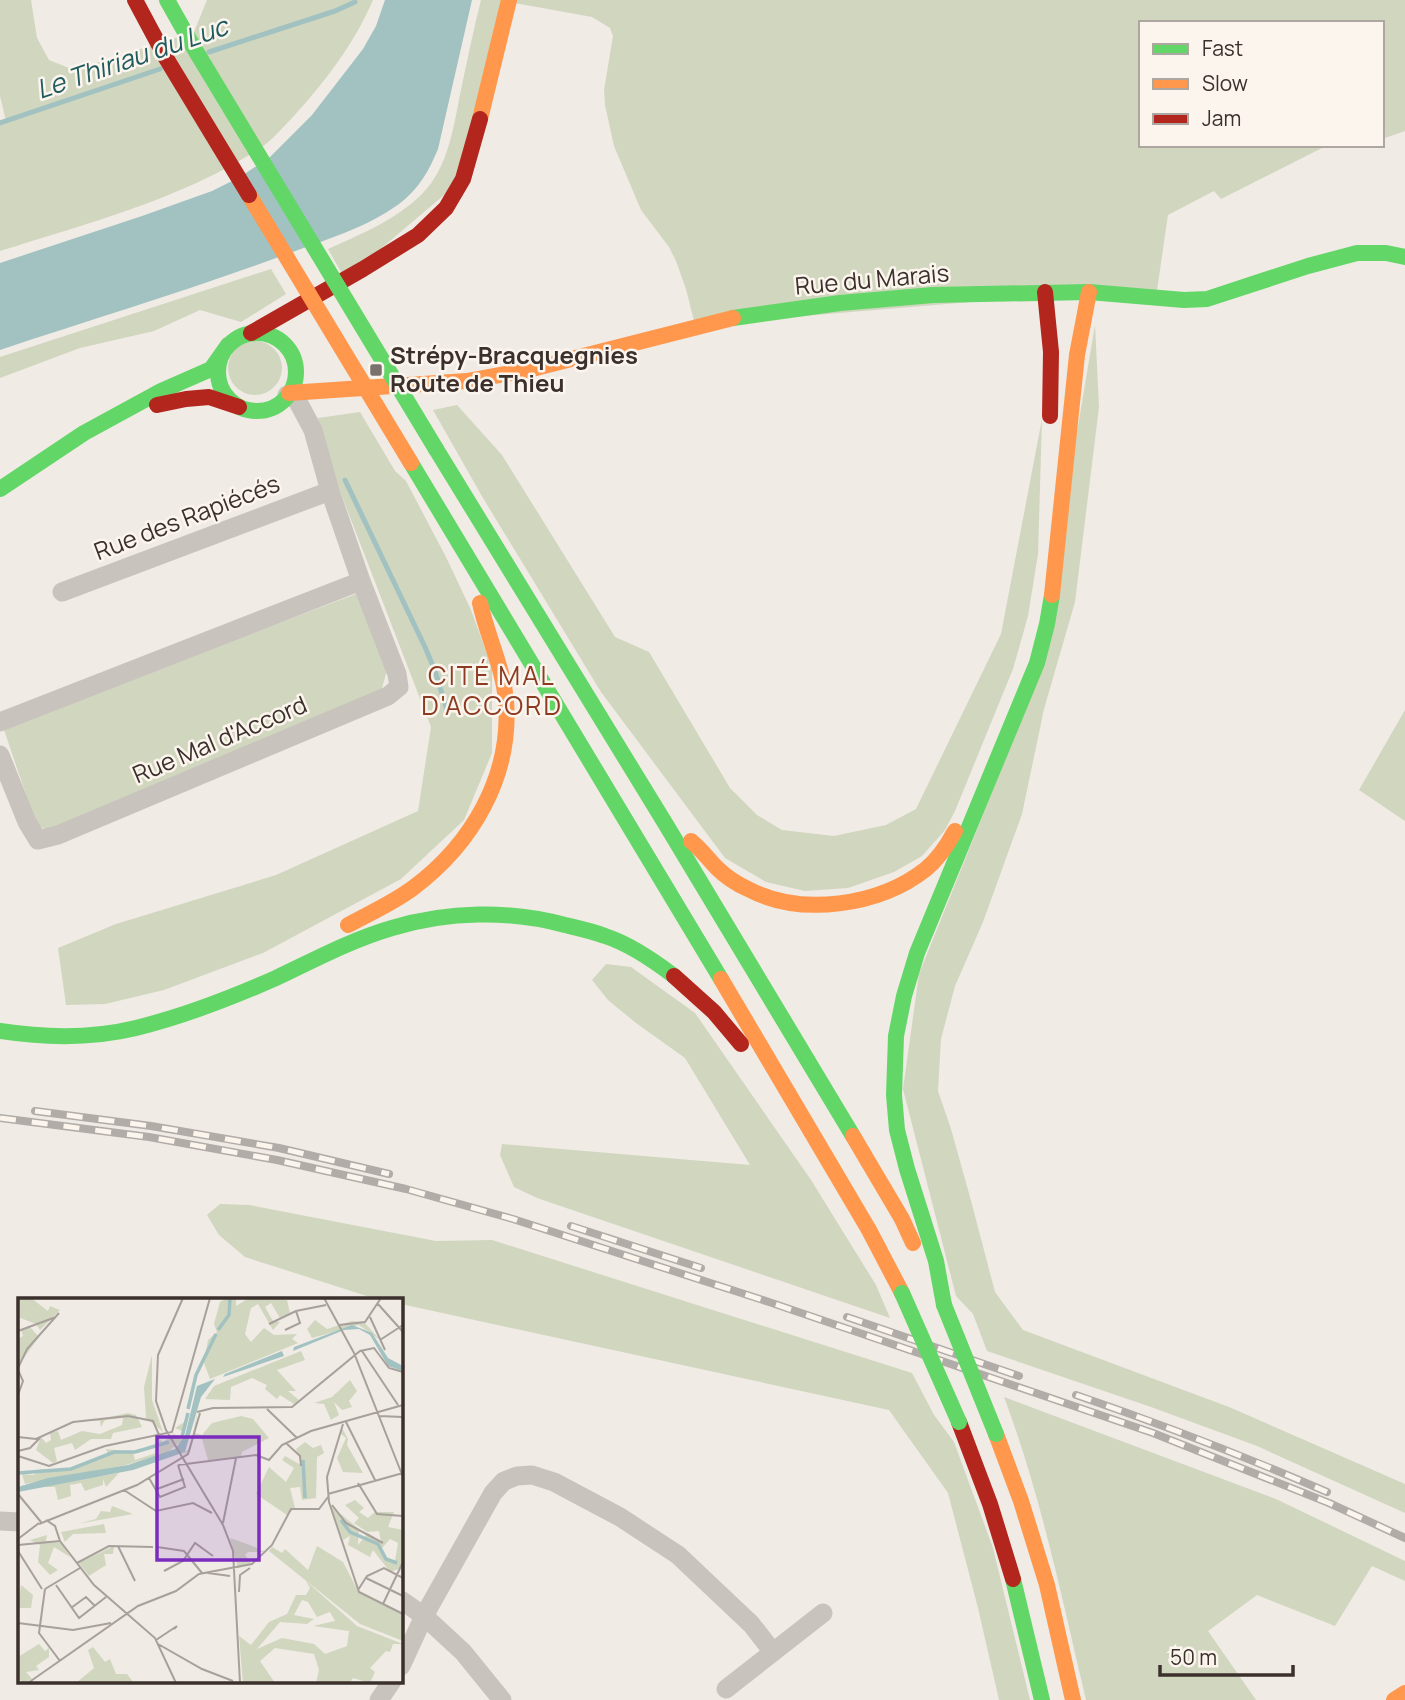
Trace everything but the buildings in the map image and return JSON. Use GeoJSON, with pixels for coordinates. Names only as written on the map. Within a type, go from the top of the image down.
{"type":"FeatureCollection","features":[{"type":"Feature","properties":{"kind":"main road"},"geometry":{"type":"LineString","coordinates":[[135,0],[166,58],[777,1072],[869,1230],[902,1293],[959,1422],[1017,1593],[1042,1700]]}},
{"type":"Feature","properties":{"kind":"main road"},"geometry":{"type":"LineString","coordinates":[[167,0],[902,1219],[944,1305],[1021,1502],[1047,1585],[1073,1700]]}},
{"type":"Feature","properties":{"kind":"main road"},"geometry":{"type":"LineString","coordinates":[[251,334],[418,234],[446,208],[463,179],[509,0]]}},
{"type":"Feature","properties":{"kind":"main road","name":"Rue du Marais"},"geometry":{"type":"LineString","coordinates":[[286,397],[487,377],[528,370],[722,320],[840,303],[933,295],[1045,292],[1207,299],[1357,253],[1386,253],[1405,257]]}},
{"type":"Feature","properties":{"kind":"main road"},"geometry":{"type":"LineString","coordinates":[[1045,292],[1051,352],[1050,428]]}},
{"type":"Feature","properties":{"kind":"main road"},"geometry":{"type":"LineString","coordinates":[[944,1305],[936,1261],[897,1130],[894,1095],[896,1036],[904,996],[918,953],[1037,663],[1055,578],[1077,355],[1089,292]]}},
{"type":"Feature","properties":{"kind":"main road"},"geometry":{"type":"LineString","coordinates":[[114,416],[186,399],[209,397],[250,410],[272,408],[286,397],[294,382],[289,346],[317,295]]}},
{"type":"Feature","properties":{"kind":"main road"},"geometry":{"type":"LineString","coordinates":[[0,489],[83,433],[161,391],[211,369],[228,345],[243,335],[263,334],[274,337],[284,344],[293,360]]}},
{"type":"Feature","properties":{"kind":"main road"},"geometry":{"type":"LineString","coordinates":[[228,345],[221,355],[218,379],[229,400],[239,407]]}},
{"type":"Feature","properties":{"kind":"main road","name":"Rue du Marais"},"geometry":{"type":"LineString","coordinates":[[293,360],[297,373],[307,380],[344,390]]}},
{"type":"Feature","properties":{"kind":"main road"},"geometry":{"type":"LineString","coordinates":[[665,823],[703,850],[716,867],[737,883],[762,895],[789,902],[814,905],[843,903],[872,896],[902,884],[927,868],[952,837],[1008,702],[1023,658],[1033,622],[1041,575],[1049,477]]}},
{"type":"Feature","properties":{"kind":"main road"},"geometry":{"type":"LineString","coordinates":[[332,932],[414,888],[443,863],[463,842],[476,822],[497,779],[505,738],[506,701],[497,658],[482,614],[477,572]]}},
{"type":"Feature","properties":{"kind":"main road"},"geometry":{"type":"LineString","coordinates":[[0,1031],[60,1037],[103,1034],[144,1026],[261,984],[367,936],[403,925],[456,914],[514,914],[574,926],[610,938],[649,958],[688,986],[727,1025],[746,1049],[777,1072]]}},
{"type":"Feature","properties":{"kind":"main road"},"geometry":{"type":"LineString","coordinates":[[13,1017],[63,1021],[114,1016]]}},
{"type":"Feature","properties":{"kind":"main road"},"geometry":{"type":"LineString","coordinates":[[1394,1700],[1405,1693]]}},
{"type":"Feature","properties":{"kind":"street"},"geometry":{"type":"LineString","coordinates":[[313,430],[316,407],[322,400],[344,390]]}},
{"type":"Feature","properties":{"kind":"street","name":"Rue Mal d'Accord"},"geometry":{"type":"LineString","coordinates":[[0,755],[27,822],[38,840],[58,835],[388,696],[399,687],[397,674],[330,491],[313,430],[286,397]]}},
{"type":"Feature","properties":{"kind":"street","name":"Rue des Rapiécés"},"geometry":{"type":"LineString","coordinates":[[62,592],[330,491]]}},
{"type":"Feature","properties":{"kind":"street"},"geometry":{"type":"LineString","coordinates":[[0,722],[361,580]]}},
{"type":"Feature","properties":{"kind":"street"},"geometry":{"type":"LineString","coordinates":[[402,1664],[424,1616],[493,1493],[504,1481],[517,1476],[533,1475],[554,1482],[620,1517],[678,1555],[751,1624],[774,1652]]}},
{"type":"Feature","properties":{"kind":"street"},"geometry":{"type":"LineString","coordinates":[[0,1521],[18,1522]]}},
{"type":"Feature","properties":{"kind":"street"},"geometry":{"type":"LineString","coordinates":[[402,1601],[424,1616],[463,1652],[502,1700]]}},
{"type":"Feature","properties":{"kind":"street"},"geometry":{"type":"LineString","coordinates":[[726,1689],[823,1613]]}},
{"type":"Feature","properties":{"kind":"street"},"geometry":{"type":"LineString","coordinates":[[379,1700],[391,1682]]}},
{"type":"Feature","properties":{"kind":"green space"},"geometry":{"type":"Polygon","coordinates":[[[0,0],[31,0],[37,38],[49,60],[74,70],[194,32],[207,0],[373,0],[348,47],[316,91],[262,147],[227,168],[164,197],[0,251],[0,123],[6,121],[0,96],[0,0]]]}},
{"type":"Feature","properties":{"kind":"green space"},"geometry":{"type":"Polygon","coordinates":[[[481,0],[1405,0],[1405,131],[1384,138],[1384,21],[1139,21],[1139,147],[1324,147],[1221,199],[1214,191],[1168,215],[1156,297],[1089,292],[695,325],[676,261],[669,247],[641,210],[614,146],[604,90],[613,36],[610,28],[592,17],[509,2],[463,179],[345,279],[328,249],[400,212],[421,195],[439,171],[453,129],[481,0]]]}},
{"type":"Feature","properties":{"kind":"green space"},"geometry":{"type":"Polygon","coordinates":[[[271,269],[286,294],[241,322],[200,310],[154,331],[80,348],[0,378],[0,357],[271,269]]]}},
{"type":"Feature","properties":{"kind":"green space"},"geometry":{"type":"Polygon","coordinates":[[[1095,325],[1099,407],[1075,602],[1044,709],[1022,814],[983,922],[955,986],[941,1039],[938,1091],[951,1129],[995,1292],[1023,1330],[1229,1407],[1405,1484],[1405,1513],[1257,1446],[987,1351],[973,1314],[956,1296],[903,1089],[919,974],[1034,688],[1095,325]]]}},
{"type":"Feature","properties":{"kind":"green space"},"geometry":{"type":"Polygon","coordinates":[[[255,341],[274,349],[282,368],[274,387],[255,395],[236,387],[228,368],[236,349],[255,341]]]}},
{"type":"Feature","properties":{"kind":"green space"},"geometry":{"type":"Polygon","coordinates":[[[457,405],[502,455],[615,637],[649,652],[730,788],[757,815],[782,830],[834,836],[886,825],[916,809],[1001,634],[1042,419],[1038,554],[1028,616],[1013,669],[955,811],[945,830],[922,856],[894,872],[848,888],[805,891],[766,882],[725,858],[601,692],[483,498],[433,410],[457,405]]]}},
{"type":"Feature","properties":{"kind":"green space"},"geometry":{"type":"Polygon","coordinates":[[[360,412],[395,471],[406,481],[446,557],[471,610],[492,668],[492,753],[464,820],[401,879],[263,953],[164,990],[105,1004],[66,1005],[58,948],[116,924],[276,875],[418,811],[431,727],[338,486],[318,418],[360,412]]]}},
{"type":"Feature","properties":{"kind":"green space"},"geometry":{"type":"Polygon","coordinates":[[[356,594],[387,670],[381,692],[49,830],[34,818],[4,730],[40,713],[356,594]]]}},
{"type":"Feature","properties":{"kind":"green space"},"geometry":{"type":"Polygon","coordinates":[[[1405,710],[1405,821],[1359,790],[1405,710]]]}},
{"type":"Feature","properties":{"kind":"green space"},"geometry":{"type":"Polygon","coordinates":[[[606,964],[631,967],[695,1013],[811,1180],[876,1285],[890,1318],[537,1198],[514,1187],[500,1155],[502,1144],[750,1165],[685,1058],[608,1000],[592,980],[606,964]]]}},
{"type":"Feature","properties":{"kind":"green space"},"geometry":{"type":"Polygon","coordinates":[[[220,1204],[249,1205],[436,1241],[492,1240],[912,1373],[934,1415],[954,1442],[993,1548],[1030,1700],[999,1700],[948,1493],[889,1410],[402,1304],[402,1298],[373,1298],[245,1257],[219,1235],[207,1215],[220,1204]]]}},
{"type":"Feature","properties":{"kind":"green space"},"geometry":{"type":"Polygon","coordinates":[[[1004,1397],[1276,1499],[1405,1561],[1405,1581],[1372,1566],[1335,1626],[1257,1595],[1208,1631],[1256,1700],[1086,1700],[1040,1509],[1004,1397]]]}},
{"type":"Feature","properties":{"kind":"water"},"geometry":{"type":"Polygon","coordinates":[[[385,0],[472,0],[438,149],[422,180],[406,199],[373,220],[330,238],[216,279],[0,350],[0,263],[212,191],[270,157],[312,115],[363,49],[376,26],[385,0]]]}},
{"type":"Feature","properties":{"kind":"waterway","name":"Le Thiriau du Luc"},"geometry":{"type":"LineString","coordinates":[[209,52],[355,2]]}},
{"type":"Feature","properties":{"kind":"waterway","name":"Le Thiriau du Luc"},"geometry":{"type":"LineString","coordinates":[[0,123],[160,69]]}},
{"type":"Feature","properties":{"kind":"waterway"},"geometry":{"type":"LineString","coordinates":[[345,480],[425,647],[447,710]]}},
{"type":"Feature","properties":{"kind":"railway"},"geometry":{"type":"LineString","coordinates":[[35,1111],[151,1126],[279,1148],[389,1174]]}},
{"type":"Feature","properties":{"kind":"railway"},"geometry":{"type":"LineString","coordinates":[[0,1118],[149,1137],[277,1160],[406,1189],[513,1219],[769,1302],[1153,1433],[1329,1503],[1405,1538]]}},
{"type":"Feature","properties":{"kind":"railway"},"geometry":{"type":"LineString","coordinates":[[571,1226],[701,1268]]}},
{"type":"Feature","properties":{"kind":"railway"},"geometry":{"type":"LineString","coordinates":[[847,1317],[1019,1376]]}},
{"type":"Feature","properties":{"kind":"railway"},"geometry":{"type":"LineString","coordinates":[[1076,1395],[1202,1441],[1327,1492]]}},
{"type":"Feature","properties":{"kind":"traffic: fast"},"geometry":{"type":"LineString","coordinates":[[167,0],[436,449]]}},
{"type":"Feature","properties":{"kind":"traffic: fast"},"geometry":{"type":"LineString","coordinates":[[733,318],[840,303],[933,295],[1089,292],[1184,300],[1207,299],[1357,253],[1386,253],[1405,257]]}},
{"type":"Feature","properties":{"kind":"traffic: fast"},"geometry":{"type":"LineString","coordinates":[[257,333],[272,336],[284,345],[293,357],[296,372],[293,387],[284,399],[272,408],[257,411],[242,408],[230,399],[221,387],[218,372],[221,357],[230,345],[242,336],[257,333]]}},
{"type":"Feature","properties":{"kind":"traffic: fast"},"geometry":{"type":"LineString","coordinates":[[0,489],[84,433],[161,391],[211,369],[228,345]]}},
{"type":"Feature","properties":{"kind":"traffic: fast"},"geometry":{"type":"LineString","coordinates":[[436,449],[853,1136]]}},
{"type":"Feature","properties":{"kind":"traffic: fast"},"geometry":{"type":"LineString","coordinates":[[411,463],[721,979]]}},
{"type":"Feature","properties":{"kind":"traffic: fast"},"geometry":{"type":"LineString","coordinates":[[944,1305],[936,1261],[897,1130],[894,1095],[896,1036],[917,953],[1037,663],[1052,595]]}},
{"type":"Feature","properties":{"kind":"traffic: fast"},"geometry":{"type":"LineString","coordinates":[[0,1031],[68,1036],[136,1028],[225,999],[377,933],[413,922],[478,914],[544,920],[590,931],[632,948],[674,976]]}},
{"type":"Feature","properties":{"kind":"traffic: fast"},"geometry":{"type":"LineString","coordinates":[[902,1293],[959,1422]]}},
{"type":"Feature","properties":{"kind":"traffic: fast"},"geometry":{"type":"LineString","coordinates":[[944,1305],[996,1434]]}},
{"type":"Feature","properties":{"kind":"traffic: fast"},"geometry":{"type":"LineString","coordinates":[[1013,1579],[1042,1700]]}},
{"type":"Feature","properties":{"kind":"traffic: slow"},"geometry":{"type":"LineString","coordinates":[[480,119],[509,0]]}},
{"type":"Feature","properties":{"kind":"traffic: slow"},"geometry":{"type":"LineString","coordinates":[[249,195],[411,463]]}},
{"type":"Feature","properties":{"kind":"traffic: slow"},"geometry":{"type":"LineString","coordinates":[[1052,595],[1077,355],[1089,292]]}},
{"type":"Feature","properties":{"kind":"traffic: slow"},"geometry":{"type":"LineString","coordinates":[[289,393],[467,381],[528,370],[733,318]]}},
{"type":"Feature","properties":{"kind":"traffic: slow"},"geometry":{"type":"LineString","coordinates":[[348,925],[398,898],[434,870],[470,829],[495,782],[506,729],[506,701],[502,676],[480,603]]}},
{"type":"Feature","properties":{"kind":"traffic: slow"},"geometry":{"type":"LineString","coordinates":[[691,841],[720,871],[744,887],[769,898],[815,905],[863,899],[907,882],[934,861],[955,831]]}},
{"type":"Feature","properties":{"kind":"traffic: slow"},"geometry":{"type":"LineString","coordinates":[[721,979],[869,1230],[902,1293]]}},
{"type":"Feature","properties":{"kind":"traffic: slow"},"geometry":{"type":"LineString","coordinates":[[853,1136],[902,1219],[913,1243]]}},
{"type":"Feature","properties":{"kind":"traffic: slow"},"geometry":{"type":"LineString","coordinates":[[996,1434],[1021,1501],[1047,1585],[1073,1700]]}},
{"type":"Feature","properties":{"kind":"traffic: slow"},"geometry":{"type":"LineString","coordinates":[[1394,1700],[1405,1693]]}},
{"type":"Feature","properties":{"kind":"traffic: jam"},"geometry":{"type":"LineString","coordinates":[[135,0],[166,58],[249,195]]}},
{"type":"Feature","properties":{"kind":"traffic: jam"},"geometry":{"type":"LineString","coordinates":[[251,333],[418,235],[446,208],[463,179],[480,119]]}},
{"type":"Feature","properties":{"kind":"traffic: jam"},"geometry":{"type":"LineString","coordinates":[[1045,292],[1051,352],[1050,416]]}},
{"type":"Feature","properties":{"kind":"traffic: jam"},"geometry":{"type":"LineString","coordinates":[[157,405],[209,397],[239,407]]}},
{"type":"Feature","properties":{"kind":"traffic: jam"},"geometry":{"type":"LineString","coordinates":[[674,976],[714,1012],[741,1044]]}},
{"type":"Feature","properties":{"kind":"traffic: jam"},"geometry":{"type":"LineString","coordinates":[[959,1422],[990,1504],[1013,1579]]}},
{"type":"Feature","properties":{"kind":"place","name":"Strépy-Bracquegnies Route de Thieu"},"geometry":{"type":"Point","coordinates":[376,370]}},
{"type":"Feature","properties":{"kind":"district","name":"CITÉ MAL D'ACCORD"},"geometry":{"type":"Point","coordinates":[492,691]}}]}
